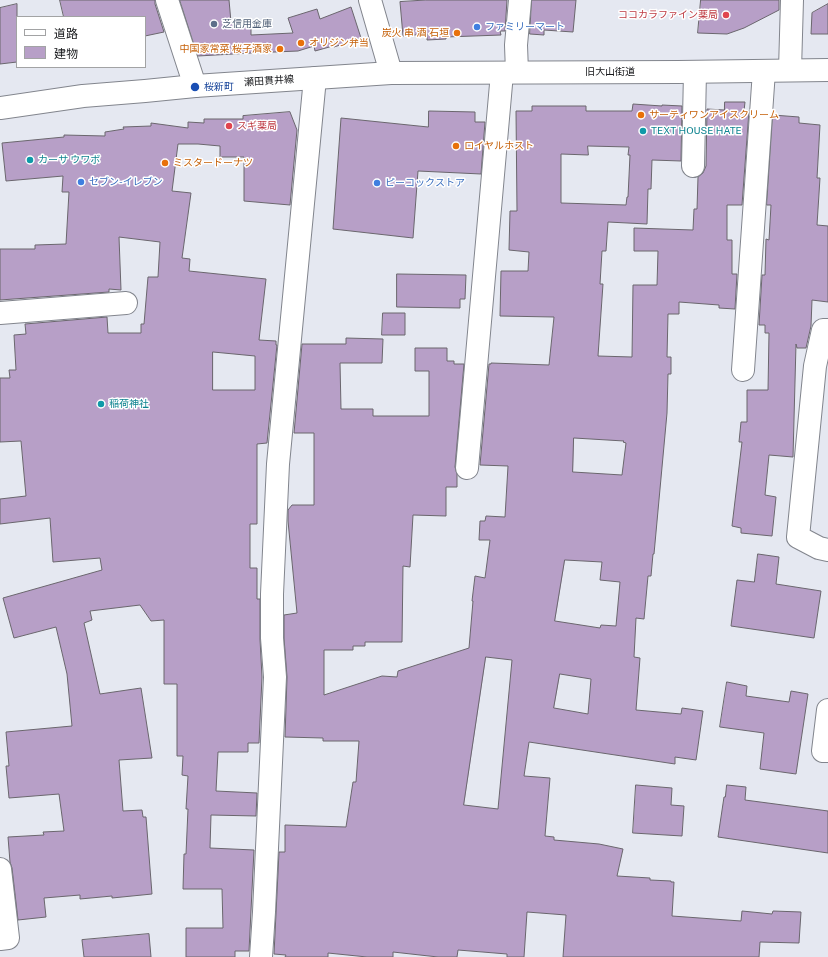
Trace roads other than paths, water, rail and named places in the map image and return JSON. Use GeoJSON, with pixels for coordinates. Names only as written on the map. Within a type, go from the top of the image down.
{"type":"FeatureCollection","features":[{"type":"Feature","properties":{"kind":"street"},"geometry":{"type":"LineString","coordinates":[[167,0],[195,86]]}},
{"type":"Feature","properties":{"kind":"street"},"geometry":{"type":"LineString","coordinates":[[370,0],[391,73]]}},
{"type":"Feature","properties":{"kind":"street"},"geometry":{"type":"LineString","coordinates":[[467,468],[509,73],[516,45],[520,0]]}},
{"type":"Feature","properties":{"kind":"street"},"geometry":{"type":"LineString","coordinates":[[790,70],[792,0]]}},
{"type":"Feature","properties":{"kind":"street","name":"旧大山街道"},"geometry":{"type":"LineString","coordinates":[[391,73],[828,70]]}},
{"type":"Feature","properties":{"kind":"street"},"geometry":{"type":"LineString","coordinates":[[743,370],[764,71]]}},
{"type":"Feature","properties":{"kind":"street"},"geometry":{"type":"LineString","coordinates":[[693,166],[695,72]]}},
{"type":"Feature","properties":{"kind":"street","name":"瀬田貫井線"},"geometry":{"type":"LineString","coordinates":[[0,108],[83,96],[195,86],[391,73]]}},
{"type":"Feature","properties":{"kind":"street"},"geometry":{"type":"LineString","coordinates":[[261,957],[276,677],[272,638],[272,594],[278,464],[315,78]]}},
{"type":"Feature","properties":{"kind":"street"},"geometry":{"type":"LineString","coordinates":[[0,313],[126,303]]}},
{"type":"Feature","properties":{"kind":"street"},"geometry":{"type":"LineString","coordinates":[[828,330],[823,330],[815,366],[798,537],[819,548],[828,550]]}},
{"type":"Feature","properties":{"kind":"street"},"geometry":{"type":"LineString","coordinates":[[828,710],[822,751],[828,752]]}},
{"type":"Feature","properties":{"kind":"street"},"geometry":{"type":"LineString","coordinates":[[0,869],[8,938],[0,939]]}},
{"type":"Feature","properties":{"kind":"place","name":"ココカラファイン薬局"},"geometry":{"type":"Point","coordinates":[726,15]}},
{"type":"Feature","properties":{"kind":"place","name":"芝信用金庫"},"geometry":{"type":"Point","coordinates":[214,24]}},
{"type":"Feature","properties":{"kind":"place","name":"ファミリーマート"},"geometry":{"type":"Point","coordinates":[477,27]}},
{"type":"Feature","properties":{"kind":"place","name":"炭火 串 酒 石垣"},"geometry":{"type":"Point","coordinates":[457,33]}},
{"type":"Feature","properties":{"kind":"place","name":"オリジン弁当"},"geometry":{"type":"Point","coordinates":[301,43]}},
{"type":"Feature","properties":{"kind":"place","name":"中国家常菜 桜子酒家"},"geometry":{"type":"Point","coordinates":[280,49]}},
{"type":"Feature","properties":{"kind":"place","name":"桜新町"},"geometry":{"type":"Point","coordinates":[195,87]}},
{"type":"Feature","properties":{"kind":"place","name":"サーティワンアイスクリーム"},"geometry":{"type":"Point","coordinates":[641,115]}},
{"type":"Feature","properties":{"kind":"place","name":"スギ薬局"},"geometry":{"type":"Point","coordinates":[229,126]}},
{"type":"Feature","properties":{"kind":"place","name":"TEXT HOUSE HATE"},"geometry":{"type":"Point","coordinates":[643,131]}},
{"type":"Feature","properties":{"kind":"place","name":"ロイヤルホスト"},"geometry":{"type":"Point","coordinates":[456,146]}},
{"type":"Feature","properties":{"kind":"place","name":"カーサ ウワボ"},"geometry":{"type":"Point","coordinates":[30,160]}},
{"type":"Feature","properties":{"kind":"place","name":"ミスタードーナツ"},"geometry":{"type":"Point","coordinates":[165,163]}},
{"type":"Feature","properties":{"kind":"place","name":"セブン-イレブン"},"geometry":{"type":"Point","coordinates":[81,182]}},
{"type":"Feature","properties":{"kind":"place","name":"ピーコックストア"},"geometry":{"type":"Point","coordinates":[377,183]}},
{"type":"Feature","properties":{"kind":"place","name":"稲荷神社"},"geometry":{"type":"Point","coordinates":[101,404]}}]}
